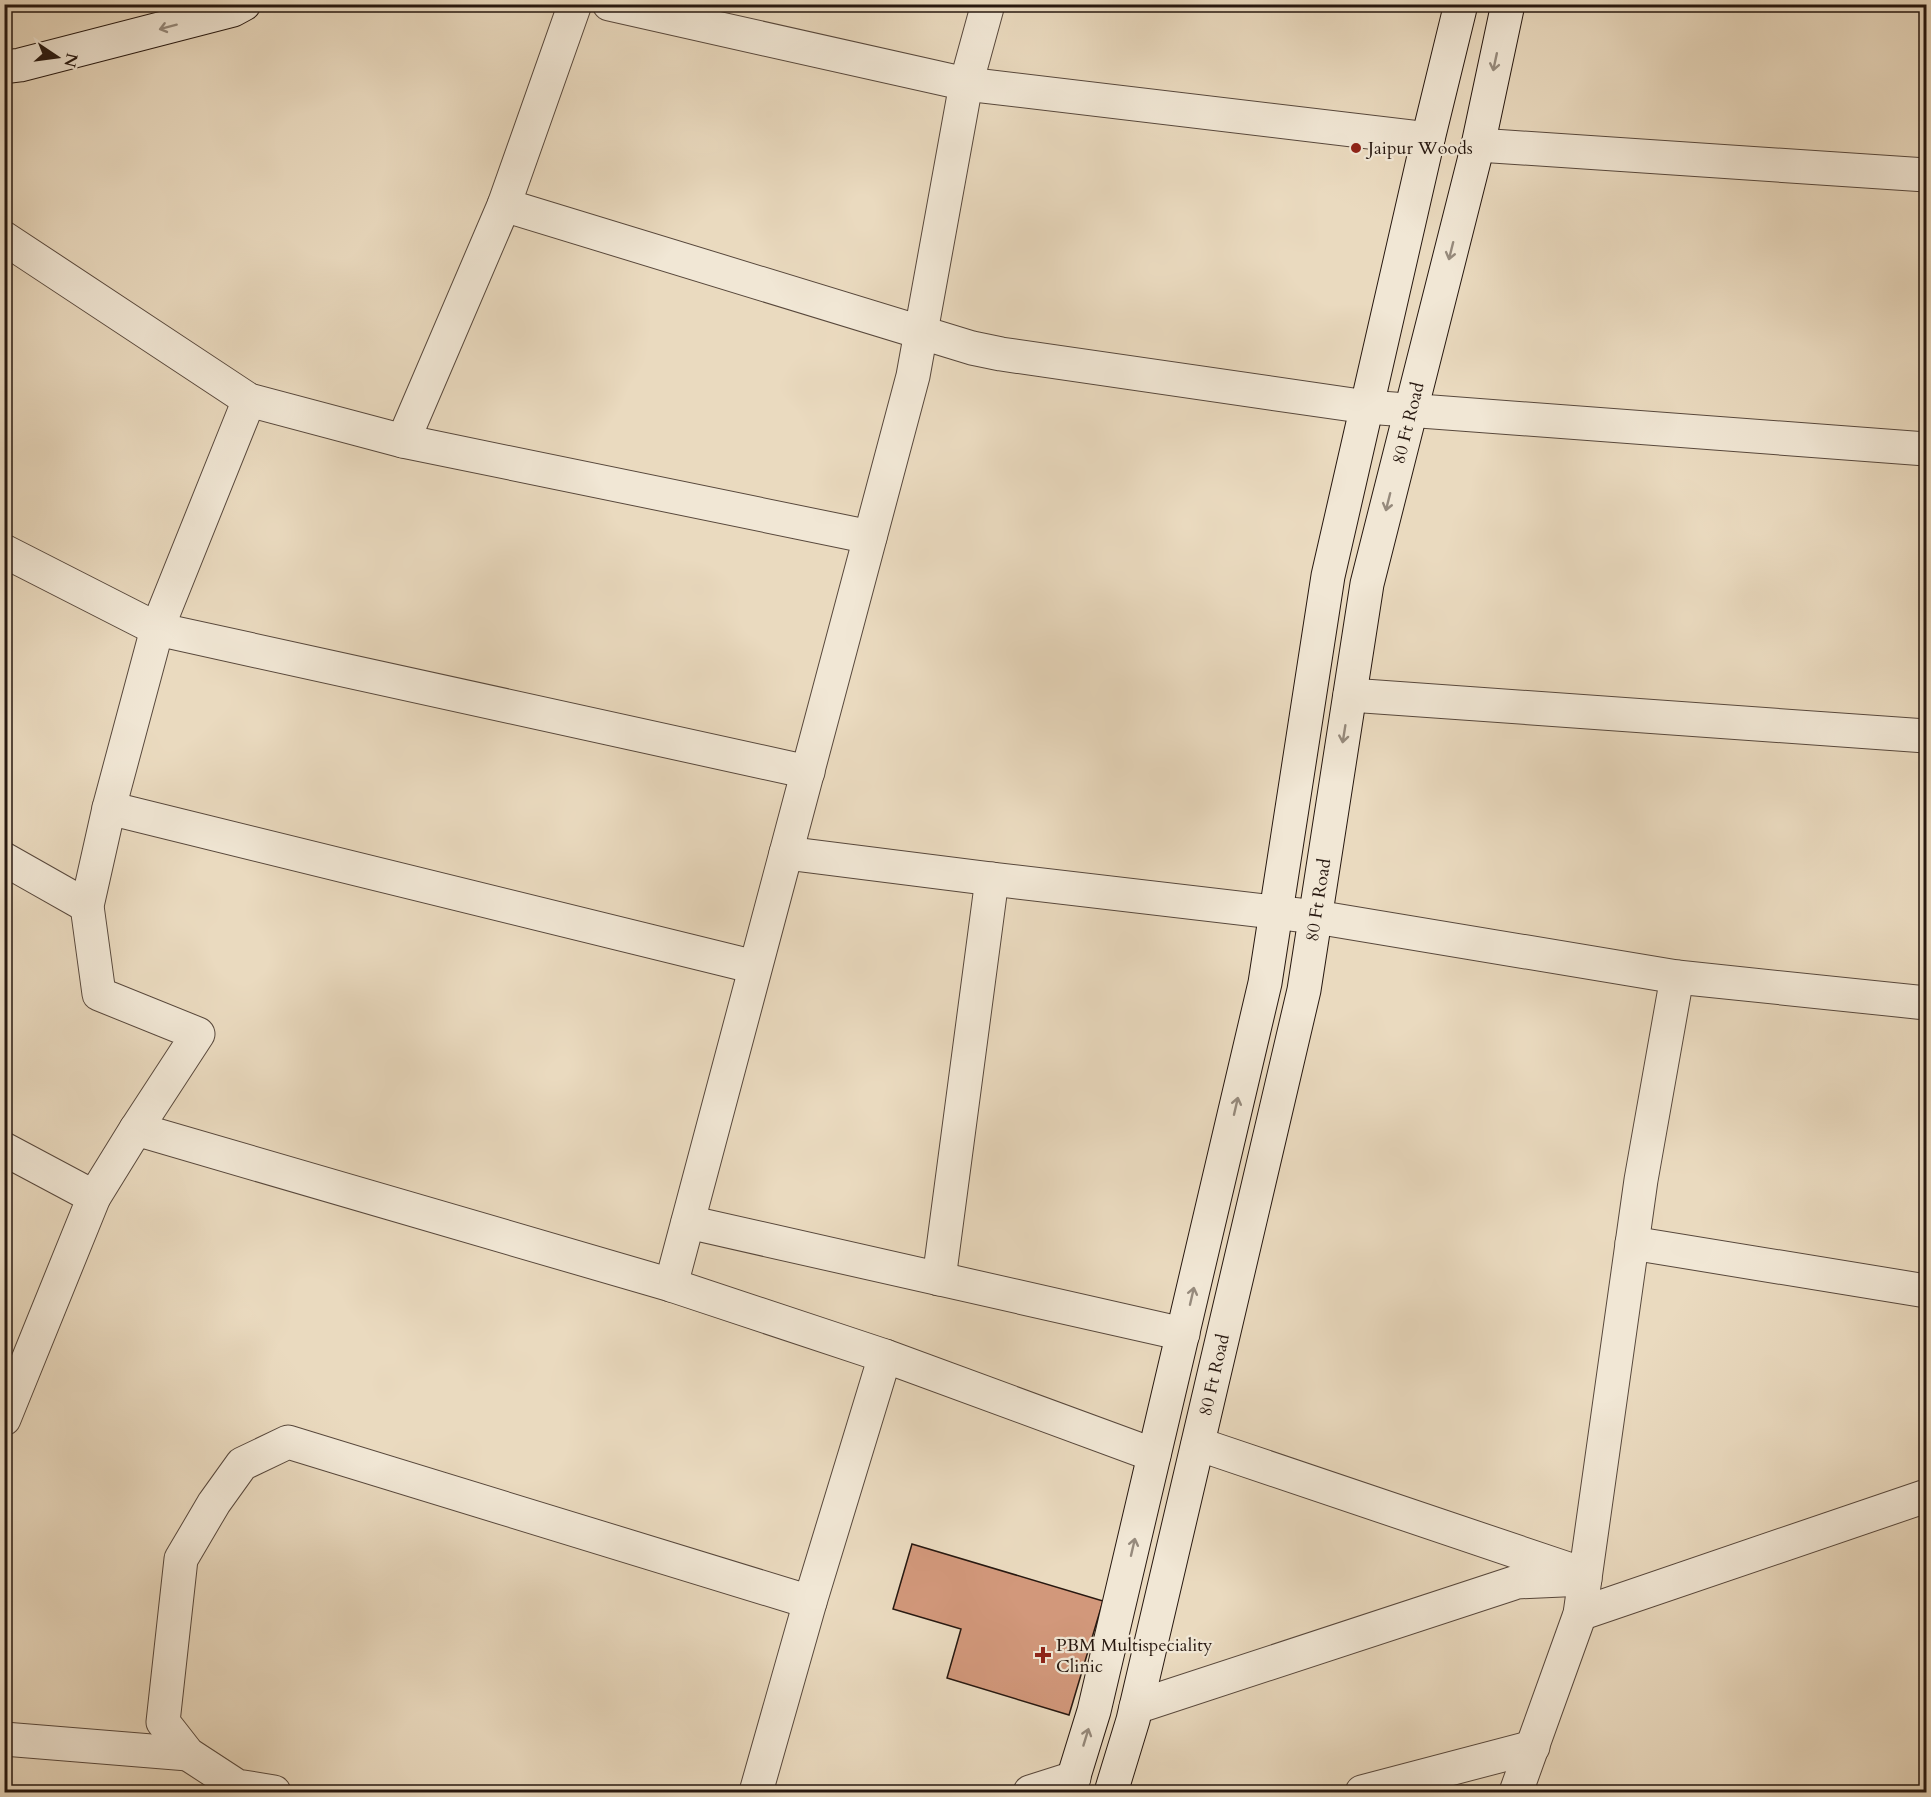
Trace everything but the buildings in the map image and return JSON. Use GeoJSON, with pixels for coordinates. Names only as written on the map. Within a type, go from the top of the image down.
{"type":"FeatureCollection","features":[{"type":"Feature","properties":{"kind":"street"},"geometry":{"type":"LineString","coordinates":[[4,67],[20,65],[233,10],[244,4]]}},
{"type":"Feature","properties":{"kind":"street"},"geometry":{"type":"LineString","coordinates":[[402,441],[504,205],[575,4]]}},
{"type":"Feature","properties":{"kind":"street"},"geometry":{"type":"LineString","coordinates":[[609,4],[966,84],[1428,139]]}},
{"type":"Feature","properties":{"kind":"street"},"geometry":{"type":"LineString","coordinates":[[671,1285],[913,376],[966,84],[988,4]]}},
{"type":"Feature","properties":{"kind":"street"},"geometry":{"type":"LineString","coordinates":[[1030,1792],[1072,1785],[1094,1711],[1265,983],[1328,576],[1461,4]]}},
{"type":"Feature","properties":{"kind":"street","name":"80 Ft Road"},"geometry":{"type":"LineString","coordinates":[[1111,1792],[1136,1707],[1304,990],[1367,584],[1478,145],[1508,4]]}},
{"type":"Feature","properties":{"kind":"street"},"geometry":{"type":"LineString","coordinates":[[1478,145],[1926,175]]}},
{"type":"Feature","properties":{"kind":"street"},"geometry":{"type":"LineString","coordinates":[[504,205],[972,348],[1001,354],[1367,407],[1926,449]]}},
{"type":"Feature","properties":{"kind":"street"},"geometry":{"type":"LineString","coordinates":[[4,238],[249,400],[402,441],[870,537]]}},
{"type":"Feature","properties":{"kind":"street"},"geometry":{"type":"LineString","coordinates":[[4,1419],[94,1197],[198,1035],[99,994],[87,906],[109,808],[157,629],[249,400]]}},
{"type":"Feature","properties":{"kind":"street"},"geometry":{"type":"LineString","coordinates":[[4,551],[157,629],[808,772]]}},
{"type":"Feature","properties":{"kind":"street"},"geometry":{"type":"LineString","coordinates":[[1350,695],[1926,736]]}},
{"type":"Feature","properties":{"kind":"street"},"geometry":{"type":"LineString","coordinates":[[109,808],[755,967]]}},
{"type":"Feature","properties":{"kind":"street"},"geometry":{"type":"LineString","coordinates":[[786,853],[1316,917],[1677,977],[1926,1004]]}},
{"type":"Feature","properties":{"kind":"street"},"geometry":{"type":"LineString","coordinates":[[4,859],[87,906]]}},
{"type":"Feature","properties":{"kind":"street"},"geometry":{"type":"LineString","coordinates":[[939,1279],[992,879]]}},
{"type":"Feature","properties":{"kind":"street"},"geometry":{"type":"LineString","coordinates":[[1516,1792],[1580,1614],[1641,1180],[1677,977]]}},
{"type":"Feature","properties":{"kind":"street"},"geometry":{"type":"LineString","coordinates":[[136,1129],[671,1285],[885,1356],[1154,1455]]}},
{"type":"Feature","properties":{"kind":"street"},"geometry":{"type":"LineString","coordinates":[[4,1149],[94,1197]]}},
{"type":"Feature","properties":{"kind":"street"},"geometry":{"type":"LineString","coordinates":[[688,1222],[1183,1334]]}},
{"type":"Feature","properties":{"kind":"street"},"geometry":{"type":"LineString","coordinates":[[1632,1243],[1926,1291]]}},
{"type":"Feature","properties":{"kind":"street"},"geometry":{"type":"LineString","coordinates":[[756,1792],[810,1602],[885,1356]]}},
{"type":"Feature","properties":{"kind":"street"},"geometry":{"type":"LineString","coordinates":[[274,1792],[237,1786],[188,1754],[163,1722],[181,1559],[214,1503],[242,1464],[288,1442],[810,1602]]}},
{"type":"Feature","properties":{"kind":"street"},"geometry":{"type":"LineString","coordinates":[[1198,1444],[1585,1577]]}},
{"type":"Feature","properties":{"kind":"street"},"geometry":{"type":"LineString","coordinates":[[1580,1614],[1926,1496]]}},
{"type":"Feature","properties":{"kind":"street"},"geometry":{"type":"LineString","coordinates":[[1136,1707],[1517,1582],[1585,1577]]}},
{"type":"Feature","properties":{"kind":"street"},"geometry":{"type":"LineString","coordinates":[[4,1739],[188,1754]]}},
{"type":"Feature","properties":{"kind":"street"},"geometry":{"type":"LineString","coordinates":[[1362,1792],[1533,1747]]}},
{"type":"Feature","properties":{"kind":"place","name":"Jaipur Woods"},"geometry":{"type":"Point","coordinates":[1356,148]}},
{"type":"Feature","properties":{"kind":"place","name":"PBM Multispeciality Clinic"},"geometry":{"type":"Point","coordinates":[1043,1655]}}]}
